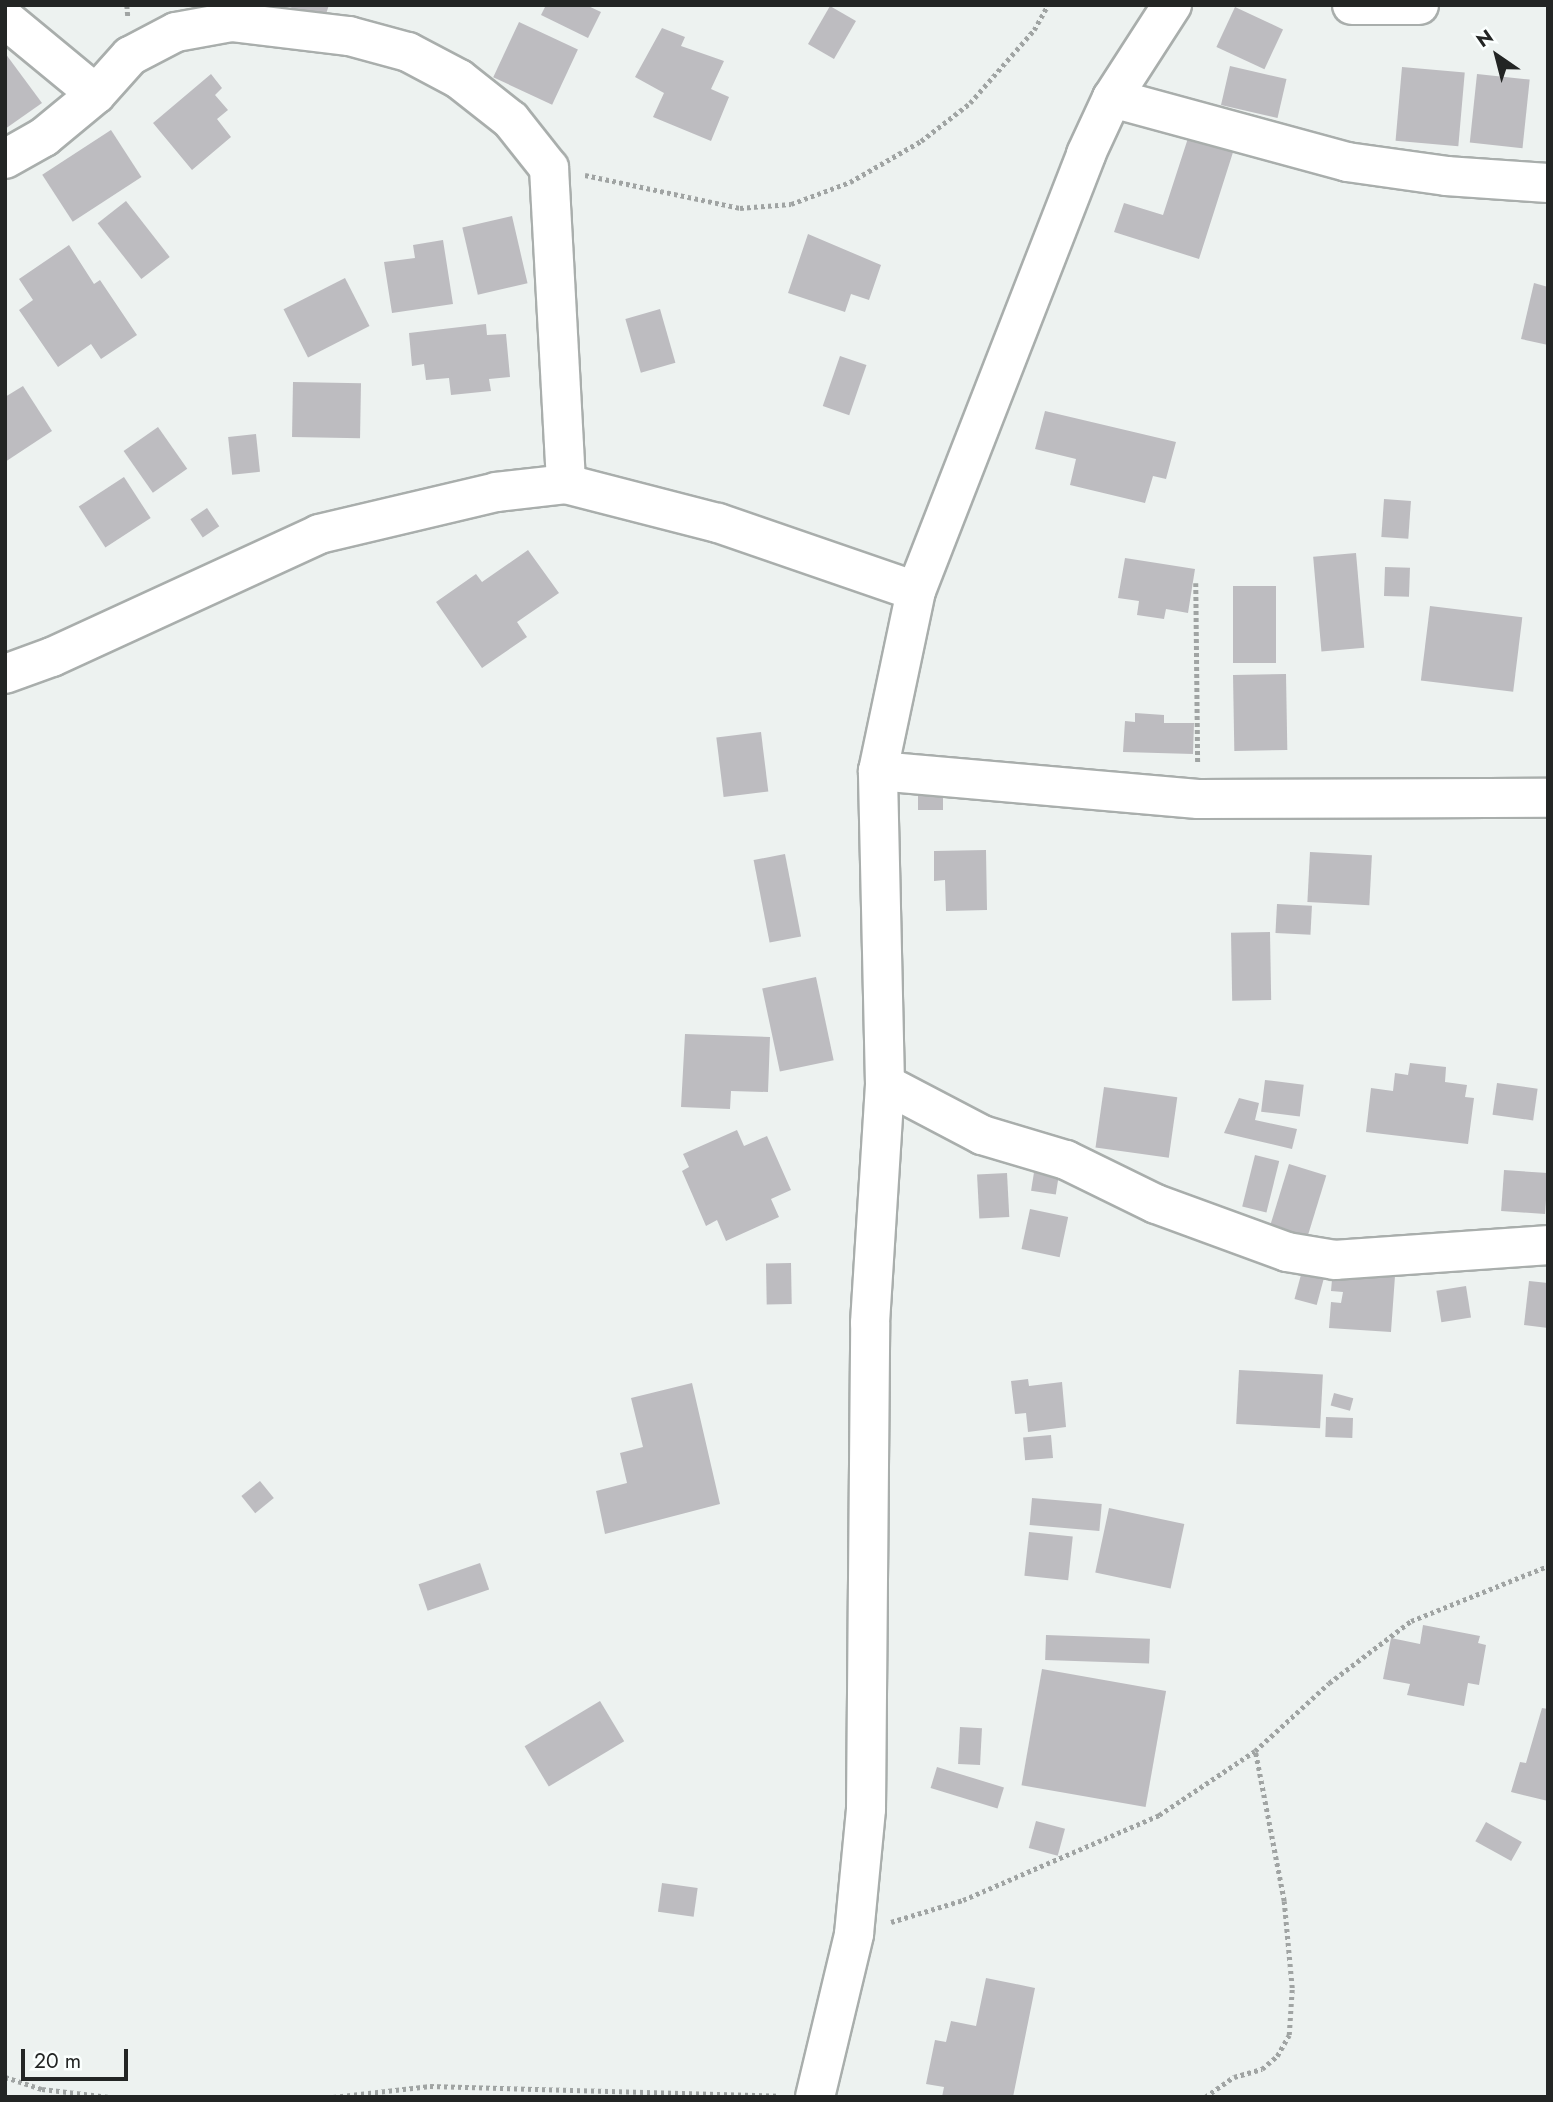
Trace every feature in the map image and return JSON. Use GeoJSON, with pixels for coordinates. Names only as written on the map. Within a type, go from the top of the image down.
{"type":"FeatureCollection","features":[{"type":"Feature","properties":{"kind":"street"},"geometry":{"type":"LineString","coordinates":[[1352,5],[1419,5]]}},
{"type":"Feature","properties":{"kind":"street"},"geometry":{"type":"LineString","coordinates":[[815,2097],[854,1934],[866,1809],[870,1349],[885,1084],[877,771],[916,591],[1112,97],[1163,9]]}},
{"type":"Feature","properties":{"kind":"street"},"geometry":{"type":"LineString","coordinates":[[5,19],[96,94]]}},
{"type":"Feature","properties":{"kind":"street"},"geometry":{"type":"LineString","coordinates":[[5,159],[44,136],[96,94],[130,56],[177,32],[231,22],[349,36],[408,52],[460,79],[511,120],[549,168],[566,484]]}},
{"type":"Feature","properties":{"kind":"street"},"geometry":{"type":"LineString","coordinates":[[1112,97],[1347,162],[1446,176],[1548,183]]}},
{"type":"Feature","properties":{"kind":"street"},"geometry":{"type":"LineString","coordinates":[[5,674],[75,647],[319,534],[496,492],[566,484],[718,523],[916,591]]}},
{"type":"Feature","properties":{"kind":"street"},"geometry":{"type":"LineString","coordinates":[[877,771],[1198,799],[1548,798]]}},
{"type":"Feature","properties":{"kind":"street"},"geometry":{"type":"LineString","coordinates":[[885,1084],[982,1135],[1066,1160],[1156,1204],[1287,1252],[1335,1260],[1548,1245]]}},
{"type":"Feature","properties":{"kind":"path"},"geometry":{"type":"LineString","coordinates":[[549,168],[740,208],[791,204],[850,182],[921,141],[970,103],[1034,30],[1048,5]]}},
{"type":"Feature","properties":{"kind":"path"},"geometry":{"type":"LineString","coordinates":[[1196,583],[1198,799]]}},
{"type":"Feature","properties":{"kind":"path"},"geometry":{"type":"LineString","coordinates":[[854,1934],[963,1900],[1071,1857],[1159,1815],[1255,1751],[1340,1675],[1411,1621],[1548,1566]]}},
{"type":"Feature","properties":{"kind":"path"},"geometry":{"type":"LineString","coordinates":[[1205,2097],[1234,2077],[1262,2068],[1277,2056],[1289,2035],[1292,1988],[1284,1900],[1255,1751]]}},
{"type":"Feature","properties":{"kind":"path"},"geometry":{"type":"LineString","coordinates":[[5,2077],[42,2089],[110,2097]]}},
{"type":"Feature","properties":{"kind":"path"},"geometry":{"type":"LineString","coordinates":[[333,2097],[430,2086],[794,2097]]}},
{"type":"Feature","properties":{"kind":"building"},"geometry":{"type":"Polygon","coordinates":[[[284,5],[329,5],[324,20],[284,5]]]}},
{"type":"Feature","properties":{"kind":"building"},"geometry":{"type":"Polygon","coordinates":[[[546,5],[586,5],[601,12],[588,38],[541,15],[546,5]]]}},
{"type":"Feature","properties":{"kind":"building"},"geometry":{"type":"Polygon","coordinates":[[[830,6],[856,21],[834,59],[808,44],[830,6]]]}},
{"type":"Feature","properties":{"kind":"building"},"geometry":{"type":"Polygon","coordinates":[[[1235,7],[1283,29],[1264,69],[1216,47],[1235,7]]]}},
{"type":"Feature","properties":{"kind":"building"},"geometry":{"type":"Polygon","coordinates":[[[519,22],[578,49],[552,105],[493,77],[519,22]]]}},
{"type":"Feature","properties":{"kind":"building"},"geometry":{"type":"Polygon","coordinates":[[[662,28],[685,37],[681,46],[724,61],[711,89],[729,97],[711,141],[653,117],[664,93],[635,77],[662,28]]]}},
{"type":"Feature","properties":{"kind":"building"},"geometry":{"type":"Polygon","coordinates":[[[5,53],[42,103],[5,129],[5,53]]]}},
{"type":"Feature","properties":{"kind":"building"},"geometry":{"type":"Polygon","coordinates":[[[1230,66],[1287,79],[1278,118],[1221,105],[1230,66]]]}},
{"type":"Feature","properties":{"kind":"building"},"geometry":{"type":"Polygon","coordinates":[[[1402,67],[1465,72],[1458,146],[1396,141],[1402,67]]]}},
{"type":"Feature","properties":{"kind":"building"},"geometry":{"type":"Polygon","coordinates":[[[211,74],[222,88],[215,95],[228,110],[217,119],[231,137],[192,170],[153,123],[211,74]]]}},
{"type":"Feature","properties":{"kind":"building"},"geometry":{"type":"Polygon","coordinates":[[[1477,74],[1530,80],[1522,148],[1470,143],[1477,74]]]}},
{"type":"Feature","properties":{"kind":"building"},"geometry":{"type":"Polygon","coordinates":[[[111,130],[141,177],[73,222],[42,175],[111,130]]]}},
{"type":"Feature","properties":{"kind":"building"},"geometry":{"type":"Polygon","coordinates":[[[1190,132],[1235,146],[1199,259],[1114,232],[1124,203],[1163,215],[1190,132]]]}},
{"type":"Feature","properties":{"kind":"building"},"geometry":{"type":"Polygon","coordinates":[[[126,201],[170,257],[141,279],[98,223],[126,201]]]}},
{"type":"Feature","properties":{"kind":"building"},"geometry":{"type":"Polygon","coordinates":[[[512,216],[528,283],[478,295],[462,227],[512,216]]]}},
{"type":"Feature","properties":{"kind":"building"},"geometry":{"type":"Polygon","coordinates":[[[808,234],[881,265],[869,300],[851,294],[845,312],[788,293],[808,234]]]}},
{"type":"Feature","properties":{"kind":"building"},"geometry":{"type":"Polygon","coordinates":[[[443,240],[453,304],[392,313],[384,262],[415,258],[413,245],[443,240]]]}},
{"type":"Feature","properties":{"kind":"building"},"geometry":{"type":"Polygon","coordinates":[[[69,245],[94,284],[100,280],[137,335],[101,359],[91,344],[58,367],[19,310],[33,300],[19,279],[69,245]]]}},
{"type":"Feature","properties":{"kind":"building"},"geometry":{"type":"Polygon","coordinates":[[[345,278],[370,326],[308,357],[284,309],[345,278]]]}},
{"type":"Feature","properties":{"kind":"building"},"geometry":{"type":"Polygon","coordinates":[[[1534,283],[1548,287],[1548,345],[1521,339],[1534,283]]]}},
{"type":"Feature","properties":{"kind":"building"},"geometry":{"type":"Polygon","coordinates":[[[660,309],[675,363],[641,373],[625,319],[660,309]]]}},
{"type":"Feature","properties":{"kind":"building"},"geometry":{"type":"Polygon","coordinates":[[[486,324],[487,335],[506,334],[510,377],[489,379],[491,391],[451,395],[449,378],[426,380],[424,364],[412,366],[409,333],[486,324]]]}},
{"type":"Feature","properties":{"kind":"building"},"geometry":{"type":"Polygon","coordinates":[[[840,356],[866,365],[849,415],[823,406],[840,356]]]}},
{"type":"Feature","properties":{"kind":"building"},"geometry":{"type":"Polygon","coordinates":[[[293,382],[361,383],[360,438],[292,437],[293,382]]]}},
{"type":"Feature","properties":{"kind":"building"},"geometry":{"type":"Polygon","coordinates":[[[23,386],[52,431],[5,462],[5,397],[23,386]]]}},
{"type":"Feature","properties":{"kind":"building"},"geometry":{"type":"Polygon","coordinates":[[[1045,411],[1176,442],[1166,479],[1153,476],[1145,503],[1070,485],[1076,459],[1035,449],[1045,411]]]}},
{"type":"Feature","properties":{"kind":"building"},"geometry":{"type":"Polygon","coordinates":[[[158,427],[187,469],[153,493],[124,451],[158,427]]]}},
{"type":"Feature","properties":{"kind":"building"},"geometry":{"type":"Polygon","coordinates":[[[256,434],[260,472],[232,475],[228,437],[256,434]]]}},
{"type":"Feature","properties":{"kind":"building"},"geometry":{"type":"Polygon","coordinates":[[[124,477],[151,518],[105,548],[79,506],[124,477]]]}},
{"type":"Feature","properties":{"kind":"building"},"geometry":{"type":"Polygon","coordinates":[[[1384,499],[1411,501],[1408,539],[1381,537],[1384,499]]]}},
{"type":"Feature","properties":{"kind":"building"},"geometry":{"type":"Polygon","coordinates":[[[207,508],[219,526],[203,537],[190,519],[207,508]]]}},
{"type":"Feature","properties":{"kind":"building"},"geometry":{"type":"Polygon","coordinates":[[[528,550],[559,593],[517,622],[527,637],[482,668],[436,602],[476,574],[482,582],[528,550]]]}},
{"type":"Feature","properties":{"kind":"building"},"geometry":{"type":"Polygon","coordinates":[[[1356,553],[1364,648],[1321,651],[1313,557],[1356,553]]]}},
{"type":"Feature","properties":{"kind":"building"},"geometry":{"type":"Polygon","coordinates":[[[1125,558],[1195,569],[1188,613],[1166,609],[1164,619],[1137,615],[1139,601],[1118,598],[1125,558]]]}},
{"type":"Feature","properties":{"kind":"building"},"geometry":{"type":"Polygon","coordinates":[[[1385,567],[1410,568],[1409,597],[1384,596],[1385,567]]]}},
{"type":"Feature","properties":{"kind":"building"},"geometry":{"type":"Polygon","coordinates":[[[1233,586],[1276,586],[1276,663],[1233,663],[1233,586]]]}},
{"type":"Feature","properties":{"kind":"building"},"geometry":{"type":"Polygon","coordinates":[[[1430,606],[1522,617],[1513,692],[1421,680],[1430,606]]]}},
{"type":"Feature","properties":{"kind":"building"},"geometry":{"type":"Polygon","coordinates":[[[1286,674],[1287,750],[1234,751],[1233,675],[1286,674]]]}},
{"type":"Feature","properties":{"kind":"building"},"geometry":{"type":"Polygon","coordinates":[[[1135,713],[1164,715],[1164,723],[1194,723],[1193,754],[1123,752],[1125,721],[1135,722],[1135,713]]]}},
{"type":"Feature","properties":{"kind":"building"},"geometry":{"type":"Polygon","coordinates":[[[761,732],[768,792],[724,797],[716,737],[761,732]]]}},
{"type":"Feature","properties":{"kind":"building"},"geometry":{"type":"Polygon","coordinates":[[[918,782],[943,782],[943,810],[918,810],[918,782]]]}},
{"type":"Feature","properties":{"kind":"building"},"geometry":{"type":"Polygon","coordinates":[[[986,850],[987,910],[946,911],[945,880],[934,881],[934,851],[986,850]]]}},
{"type":"Feature","properties":{"kind":"building"},"geometry":{"type":"Polygon","coordinates":[[[1310,852],[1372,855],[1369,905],[1307,902],[1310,852]]]}},
{"type":"Feature","properties":{"kind":"building"},"geometry":{"type":"Polygon","coordinates":[[[785,854],[801,936],[770,943],[754,860],[785,854]]]}},
{"type":"Feature","properties":{"kind":"building"},"geometry":{"type":"Polygon","coordinates":[[[1277,904],[1312,906],[1310,935],[1275,933],[1277,904]]]}},
{"type":"Feature","properties":{"kind":"building"},"geometry":{"type":"Polygon","coordinates":[[[1270,932],[1271,1000],[1232,1001],[1231,933],[1270,932]]]}},
{"type":"Feature","properties":{"kind":"building"},"geometry":{"type":"Polygon","coordinates":[[[816,977],[834,1060],[780,1072],[762,988],[816,977]]]}},
{"type":"Feature","properties":{"kind":"building"},"geometry":{"type":"Polygon","coordinates":[[[685,1034],[770,1037],[768,1092],[731,1091],[730,1109],[681,1107],[685,1034]]]}},
{"type":"Feature","properties":{"kind":"building"},"geometry":{"type":"Polygon","coordinates":[[[1410,1063],[1446,1067],[1445,1082],[1467,1085],[1465,1097],[1474,1098],[1468,1144],[1366,1132],[1371,1088],[1393,1091],[1395,1073],[1408,1075],[1410,1063]]]}},
{"type":"Feature","properties":{"kind":"building"},"geometry":{"type":"Polygon","coordinates":[[[1265,1080],[1304,1085],[1300,1117],[1261,1112],[1265,1080]]]}},
{"type":"Feature","properties":{"kind":"building"},"geometry":{"type":"Polygon","coordinates":[[[1497,1083],[1538,1089],[1533,1120],[1493,1115],[1497,1083]]]}},
{"type":"Feature","properties":{"kind":"building"},"geometry":{"type":"Polygon","coordinates":[[[1104,1087],[1177,1097],[1169,1158],[1096,1147],[1104,1087]]]}},
{"type":"Feature","properties":{"kind":"building"},"geometry":{"type":"Polygon","coordinates":[[[1239,1098],[1259,1103],[1255,1120],[1297,1129],[1292,1149],[1224,1133],[1239,1098]]]}},
{"type":"Feature","properties":{"kind":"building"},"geometry":{"type":"Polygon","coordinates":[[[737,1130],[744,1146],[767,1136],[791,1190],[771,1199],[779,1217],[726,1241],[717,1220],[706,1226],[682,1171],[689,1167],[683,1154],[737,1130]]]}},
{"type":"Feature","properties":{"kind":"building"},"geometry":{"type":"Polygon","coordinates":[[[1255,1155],[1279,1161],[1266,1212],[1242,1206],[1255,1155]]]}},
{"type":"Feature","properties":{"kind":"building"},"geometry":{"type":"Polygon","coordinates":[[[1289,1164],[1326,1175],[1308,1237],[1270,1225],[1289,1164]]]}},
{"type":"Feature","properties":{"kind":"building"},"geometry":{"type":"Polygon","coordinates":[[[1035,1166],[1060,1170],[1056,1195],[1031,1191],[1035,1166]]]}},
{"type":"Feature","properties":{"kind":"building"},"geometry":{"type":"Polygon","coordinates":[[[1504,1170],[1548,1173],[1545,1214],[1501,1211],[1504,1170]]]}},
{"type":"Feature","properties":{"kind":"building"},"geometry":{"type":"Polygon","coordinates":[[[1007,1173],[1009,1217],[979,1219],[977,1175],[1007,1173]]]}},
{"type":"Feature","properties":{"kind":"building"},"geometry":{"type":"Polygon","coordinates":[[[1030,1209],[1068,1217],[1060,1257],[1021,1249],[1030,1209]]]}},
{"type":"Feature","properties":{"kind":"building"},"geometry":{"type":"Polygon","coordinates":[[[1334,1257],[1396,1262],[1391,1332],[1329,1328],[1331,1302],[1341,1303],[1343,1292],[1331,1291],[1334,1257]]]}},
{"type":"Feature","properties":{"kind":"building"},"geometry":{"type":"Polygon","coordinates":[[[766,1263],[791,1263],[792,1304],[767,1304],[766,1263]]]}},
{"type":"Feature","properties":{"kind":"building"},"geometry":{"type":"Polygon","coordinates":[[[1302,1271],[1324,1277],[1317,1305],[1294,1299],[1302,1271]]]}},
{"type":"Feature","properties":{"kind":"building"},"geometry":{"type":"Polygon","coordinates":[[[1529,1281],[1548,1283],[1548,1328],[1524,1325],[1529,1281]]]}},
{"type":"Feature","properties":{"kind":"building"},"geometry":{"type":"Polygon","coordinates":[[[1466,1286],[1471,1318],[1441,1322],[1436,1291],[1466,1286]]]}},
{"type":"Feature","properties":{"kind":"building"},"geometry":{"type":"Polygon","coordinates":[[[1239,1370],[1323,1374],[1320,1428],[1236,1424],[1239,1370]]]}},
{"type":"Feature","properties":{"kind":"building"},"geometry":{"type":"Polygon","coordinates":[[[1028,1379],[1029,1386],[1062,1382],[1066,1427],[1028,1432],[1026,1413],[1015,1414],[1011,1381],[1028,1379]]]}},
{"type":"Feature","properties":{"kind":"building"},"geometry":{"type":"Polygon","coordinates":[[[692,1383],[720,1504],[605,1534],[596,1491],[627,1483],[620,1453],[643,1447],[631,1398],[692,1383]]]}},
{"type":"Feature","properties":{"kind":"building"},"geometry":{"type":"Polygon","coordinates":[[[1334,1393],[1353,1398],[1350,1411],[1331,1406],[1334,1393]]]}},
{"type":"Feature","properties":{"kind":"building"},"geometry":{"type":"Polygon","coordinates":[[[1326,1417],[1353,1418],[1352,1438],[1325,1437],[1326,1417]]]}},
{"type":"Feature","properties":{"kind":"building"},"geometry":{"type":"Polygon","coordinates":[[[1051,1435],[1053,1458],[1025,1460],[1023,1437],[1051,1435]]]}},
{"type":"Feature","properties":{"kind":"building"},"geometry":{"type":"Polygon","coordinates":[[[260,1481],[274,1498],[255,1513],[241,1496],[260,1481]]]}},
{"type":"Feature","properties":{"kind":"building"},"geometry":{"type":"Polygon","coordinates":[[[1032,1498],[1102,1504],[1099,1531],[1030,1525],[1032,1498]]]}},
{"type":"Feature","properties":{"kind":"building"},"geometry":{"type":"Polygon","coordinates":[[[1109,1508],[1184,1524],[1171,1589],[1095,1573],[1109,1508]]]}},
{"type":"Feature","properties":{"kind":"building"},"geometry":{"type":"Polygon","coordinates":[[[1029,1532],[1073,1537],[1068,1580],[1024,1576],[1029,1532]]]}},
{"type":"Feature","properties":{"kind":"building"},"geometry":{"type":"Polygon","coordinates":[[[480,1563],[489,1589],[428,1611],[419,1584],[480,1563]]]}},
{"type":"Feature","properties":{"kind":"building"},"geometry":{"type":"Polygon","coordinates":[[[1423,1625],[1480,1636],[1478,1643],[1486,1645],[1479,1685],[1468,1683],[1464,1706],[1407,1695],[1410,1684],[1383,1679],[1391,1638],[1420,1644],[1423,1625]]]}},
{"type":"Feature","properties":{"kind":"building"},"geometry":{"type":"Polygon","coordinates":[[[1046,1635],[1150,1639],[1149,1664],[1045,1660],[1046,1635]]]}},
{"type":"Feature","properties":{"kind":"building"},"geometry":{"type":"Polygon","coordinates":[[[1042,1669],[1166,1691],[1146,1807],[1022,1785],[1042,1669]]]}},
{"type":"Feature","properties":{"kind":"building"},"geometry":{"type":"Polygon","coordinates":[[[600,1701],[624,1741],[549,1787],[525,1746],[600,1701]]]}},
{"type":"Feature","properties":{"kind":"building"},"geometry":{"type":"Polygon","coordinates":[[[1542,1708],[1548,1709],[1548,1801],[1511,1792],[1520,1762],[1526,1763],[1542,1708]]]}},
{"type":"Feature","properties":{"kind":"building"},"geometry":{"type":"Polygon","coordinates":[[[960,1727],[982,1728],[980,1765],[958,1764],[960,1727]]]}},
{"type":"Feature","properties":{"kind":"building"},"geometry":{"type":"Polygon","coordinates":[[[937,1767],[1004,1787],[998,1809],[931,1788],[937,1767]]]}},
{"type":"Feature","properties":{"kind":"building"},"geometry":{"type":"Polygon","coordinates":[[[1036,1821],[1065,1829],[1058,1856],[1029,1848],[1036,1821]]]}},
{"type":"Feature","properties":{"kind":"building"},"geometry":{"type":"Polygon","coordinates":[[[1486,1822],[1522,1842],[1511,1861],[1475,1841],[1486,1822]]]}},
{"type":"Feature","properties":{"kind":"building"},"geometry":{"type":"Polygon","coordinates":[[[662,1883],[698,1888],[694,1917],[658,1912],[662,1883]]]}},
{"type":"Feature","properties":{"kind":"building"},"geometry":{"type":"Polygon","coordinates":[[[986,1978],[1035,1988],[1013,2097],[942,2097],[944,2087],[926,2084],[935,2040],[946,2042],[951,2021],[976,2026],[986,1978]]]}}]}
